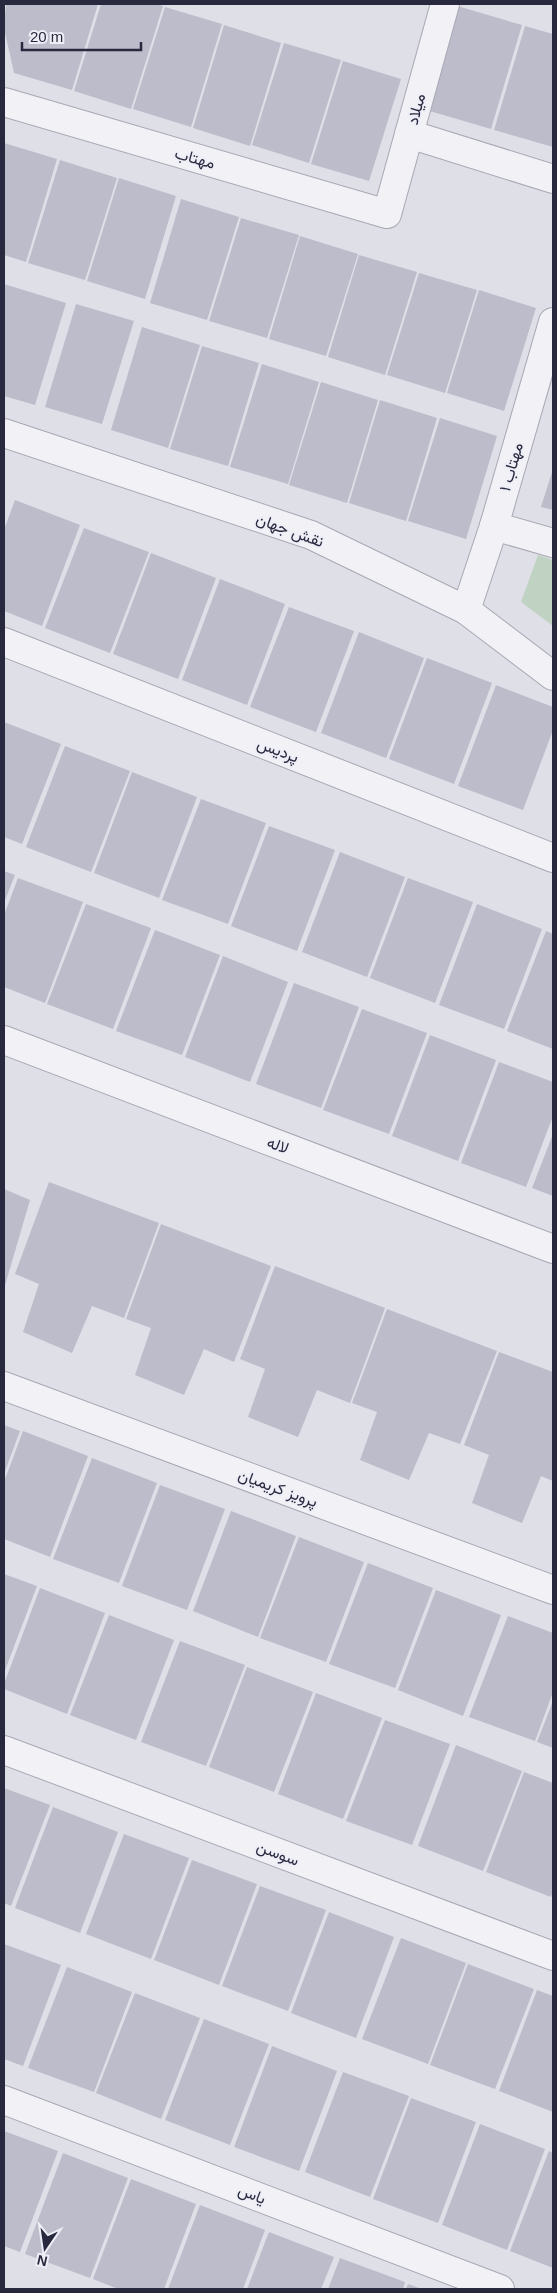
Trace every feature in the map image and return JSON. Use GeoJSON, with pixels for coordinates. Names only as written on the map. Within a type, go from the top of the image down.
{"type":"FeatureCollection","features":[{"type":"Feature","properties":{"kind":"street","name":"میلاد"},"geometry":{"type":"LineString","coordinates":[[387,214],[445,4]]}},
{"type":"Feature","properties":{"kind":"street","name":"مهتاب"},"geometry":{"type":"LineString","coordinates":[[4,102],[387,214]]}},
{"type":"Feature","properties":{"kind":"street"},"geometry":{"type":"LineString","coordinates":[[409,134],[553,179]]}},
{"type":"Feature","properties":{"kind":"street","name":"مهتاب ۱"},"geometry":{"type":"LineString","coordinates":[[466,610],[494,526],[553,322]]}},
{"type":"Feature","properties":{"kind":"street","name":"نقش جهان"},"geometry":{"type":"LineString","coordinates":[[4,433],[311,535],[466,610],[553,676]]}},
{"type":"Feature","properties":{"kind":"street"},"geometry":{"type":"LineString","coordinates":[[494,526],[553,543]]}},
{"type":"Feature","properties":{"kind":"street","name":"پردیس"},"geometry":{"type":"LineString","coordinates":[[4,642],[553,858]]}},
{"type":"Feature","properties":{"kind":"street","name":"لاله"},"geometry":{"type":"LineString","coordinates":[[4,1040],[553,1249]]}},
{"type":"Feature","properties":{"kind":"street","name":"پرویز کریمیان"},"geometry":{"type":"LineString","coordinates":[[4,1386],[553,1590]]}},
{"type":"Feature","properties":{"kind":"street","name":"سوسن"},"geometry":{"type":"LineString","coordinates":[[4,1750],[553,1956]]}},
{"type":"Feature","properties":{"kind":"street","name":"یاس"},"geometry":{"type":"LineString","coordinates":[[4,2100],[500,2289]]}},
{"type":"Feature","properties":{"kind":"green space"},"geometry":{"type":"Polygon","coordinates":[[[538,555],[553,560],[553,626],[521,602],[538,555]]]}},
{"type":"Feature","properties":{"kind":"building"},"geometry":{"type":"Polygon","coordinates":[[[6,4],[98,4],[72,90],[14,73],[4,28],[6,4]]]}},
{"type":"Feature","properties":{"kind":"building"},"geometry":{"type":"Polygon","coordinates":[[[101,4],[155,4],[163,6],[131,109],[74,91],[101,4]]]}},
{"type":"Feature","properties":{"kind":"building"},"geometry":{"type":"Polygon","coordinates":[[[454,5],[522,25],[491,129],[423,109],[454,5]]]}},
{"type":"Feature","properties":{"kind":"building"},"geometry":{"type":"Polygon","coordinates":[[[165,7],[222,24],[191,127],[133,109],[165,7]]]}},
{"type":"Feature","properties":{"kind":"building"},"geometry":{"type":"Polygon","coordinates":[[[224,25],[281,43],[250,146],[193,128],[224,25]]]}},
{"type":"Feature","properties":{"kind":"building"},"geometry":{"type":"Polygon","coordinates":[[[525,26],[553,34],[553,147],[494,130],[525,26]]]}},
{"type":"Feature","properties":{"kind":"building"},"geometry":{"type":"Polygon","coordinates":[[[284,43],[341,60],[309,163],[252,145],[284,43]]]}},
{"type":"Feature","properties":{"kind":"building"},"geometry":{"type":"Polygon","coordinates":[[[343,61],[401,79],[369,181],[311,164],[343,61]]]}},
{"type":"Feature","properties":{"kind":"building"},"geometry":{"type":"Polygon","coordinates":[[[4,143],[57,159],[26,262],[4,255],[4,143]]]}},
{"type":"Feature","properties":{"kind":"building"},"geometry":{"type":"Polygon","coordinates":[[[60,160],[117,178],[85,280],[28,263],[60,160]]]}},
{"type":"Feature","properties":{"kind":"building"},"geometry":{"type":"Polygon","coordinates":[[[119,178],[176,196],[145,299],[87,281],[119,178]]]}},
{"type":"Feature","properties":{"kind":"building"},"geometry":{"type":"Polygon","coordinates":[[[181,199],[239,217],[207,320],[150,303],[181,199]]]}},
{"type":"Feature","properties":{"kind":"building"},"geometry":{"type":"Polygon","coordinates":[[[241,218],[299,235],[267,338],[209,321],[241,218]]]}},
{"type":"Feature","properties":{"kind":"building"},"geometry":{"type":"Polygon","coordinates":[[[300,236],[358,254],[326,356],[269,339],[300,236]]]}},
{"type":"Feature","properties":{"kind":"building"},"geometry":{"type":"Polygon","coordinates":[[[359,255],[417,272],[385,375],[328,357],[359,255]]]}},
{"type":"Feature","properties":{"kind":"building"},"geometry":{"type":"Polygon","coordinates":[[[419,273],[477,290],[445,393],[387,375],[419,273]]]}},
{"type":"Feature","properties":{"kind":"building"},"geometry":{"type":"Polygon","coordinates":[[[4,284],[66,303],[35,405],[4,396],[4,284]]]}},
{"type":"Feature","properties":{"kind":"building"},"geometry":{"type":"Polygon","coordinates":[[[479,290],[536,308],[504,411],[447,393],[479,290]]]}},
{"type":"Feature","properties":{"kind":"building"},"geometry":{"type":"Polygon","coordinates":[[[76,304],[134,321],[102,424],[45,407],[76,304]]]}},
{"type":"Feature","properties":{"kind":"building"},"geometry":{"type":"Polygon","coordinates":[[[142,327],[200,345],[168,448],[111,430],[142,327]]]}},
{"type":"Feature","properties":{"kind":"building"},"geometry":{"type":"Polygon","coordinates":[[[202,346],[259,363],[228,466],[170,449],[202,346]]]}},
{"type":"Feature","properties":{"kind":"building"},"geometry":{"type":"Polygon","coordinates":[[[262,364],[319,382],[288,484],[230,467],[262,364]]]}},
{"type":"Feature","properties":{"kind":"building"},"geometry":{"type":"Polygon","coordinates":[[[321,382],[378,400],[347,503],[289,485],[321,382]]]}},
{"type":"Feature","properties":{"kind":"building"},"geometry":{"type":"Polygon","coordinates":[[[380,400],[437,418],[406,521],[349,503],[380,400]]]}},
{"type":"Feature","properties":{"kind":"building"},"geometry":{"type":"Polygon","coordinates":[[[440,418],[497,436],[466,539],[408,521],[440,418]]]}},
{"type":"Feature","properties":{"kind":"building"},"geometry":{"type":"Polygon","coordinates":[[[553,469],[553,510],[541,507],[553,469]]]}},
{"type":"Feature","properties":{"kind":"building"},"geometry":{"type":"Polygon","coordinates":[[[15,500],[80,525],[42,626],[4,611],[4,530],[15,500]]]}},
{"type":"Feature","properties":{"kind":"building"},"geometry":{"type":"Polygon","coordinates":[[[84,528],[149,552],[110,653],[45,628],[84,528]]]}},
{"type":"Feature","properties":{"kind":"building"},"geometry":{"type":"Polygon","coordinates":[[[151,553],[216,578],[178,679],[113,654],[151,553]]]}},
{"type":"Feature","properties":{"kind":"building"},"geometry":{"type":"Polygon","coordinates":[[[220,579],[285,604],[247,705],[182,680],[220,579]]]}},
{"type":"Feature","properties":{"kind":"building"},"geometry":{"type":"Polygon","coordinates":[[[289,607],[354,631],[316,732],[250,707],[289,607]]]}},
{"type":"Feature","properties":{"kind":"building"},"geometry":{"type":"Polygon","coordinates":[[[359,632],[424,658],[386,758],[321,733],[359,632]]]}},
{"type":"Feature","properties":{"kind":"building"},"geometry":{"type":"Polygon","coordinates":[[[427,658],[492,683],[454,784],[389,759],[427,658]]]}},
{"type":"Feature","properties":{"kind":"building"},"geometry":{"type":"Polygon","coordinates":[[[496,685],[553,707],[553,730],[523,810],[458,786],[496,685]]]}},
{"type":"Feature","properties":{"kind":"building"},"geometry":{"type":"Polygon","coordinates":[[[4,722],[61,744],[22,844],[4,837],[4,722]]]}},
{"type":"Feature","properties":{"kind":"building"},"geometry":{"type":"Polygon","coordinates":[[[65,746],[130,771],[91,872],[26,847],[65,746]]]}},
{"type":"Feature","properties":{"kind":"building"},"geometry":{"type":"Polygon","coordinates":[[[132,772],[197,797],[159,898],[94,873],[132,772]]]}},
{"type":"Feature","properties":{"kind":"building"},"geometry":{"type":"Polygon","coordinates":[[[201,799],[266,823],[228,924],[162,900],[201,799]]]}},
{"type":"Feature","properties":{"kind":"building"},"geometry":{"type":"Polygon","coordinates":[[[269,826],[335,850],[297,951],[231,926],[269,826]]]}},
{"type":"Feature","properties":{"kind":"building"},"geometry":{"type":"Polygon","coordinates":[[[340,852],[405,877],[367,977],[302,952],[340,852]]]}},
{"type":"Feature","properties":{"kind":"building"},"geometry":{"type":"Polygon","coordinates":[[[4,871],[15,875],[4,903],[4,871]]]}},
{"type":"Feature","properties":{"kind":"building"},"geometry":{"type":"Polygon","coordinates":[[[18,878],[83,902],[45,1003],[4,987],[4,915],[18,878]]]}},
{"type":"Feature","properties":{"kind":"building"},"geometry":{"type":"Polygon","coordinates":[[[408,878],[473,902],[435,1003],[370,978],[408,878]]]}},
{"type":"Feature","properties":{"kind":"building"},"geometry":{"type":"Polygon","coordinates":[[[86,904],[151,928],[113,1029],[47,1004],[86,904]]]}},
{"type":"Feature","properties":{"kind":"building"},"geometry":{"type":"Polygon","coordinates":[[[477,904],[542,929],[504,1029],[439,1005],[477,904]]]}},
{"type":"Feature","properties":{"kind":"building"},"geometry":{"type":"Polygon","coordinates":[[[155,930],[220,955],[182,1055],[116,1031],[155,930]]]}},
{"type":"Feature","properties":{"kind":"building"},"geometry":{"type":"Polygon","coordinates":[[[546,931],[553,934],[553,1049],[507,1031],[546,931]]]}},
{"type":"Feature","properties":{"kind":"building"},"geometry":{"type":"Polygon","coordinates":[[[223,956],[288,982],[250,1082],[185,1057],[223,956]]]}},
{"type":"Feature","properties":{"kind":"building"},"geometry":{"type":"Polygon","coordinates":[[[294,983],[359,1007],[321,1108],[256,1084],[294,983]]]}},
{"type":"Feature","properties":{"kind":"building"},"geometry":{"type":"Polygon","coordinates":[[[362,1009],[427,1033],[389,1134],[323,1110],[362,1009]]]}},
{"type":"Feature","properties":{"kind":"building"},"geometry":{"type":"Polygon","coordinates":[[[430,1035],[496,1060],[458,1161],[392,1136],[430,1035]]]}},
{"type":"Feature","properties":{"kind":"building"},"geometry":{"type":"Polygon","coordinates":[[[499,1062],[553,1082],[553,1116],[526,1187],[461,1163],[499,1062]]]}},
{"type":"Feature","properties":{"kind":"building"},"geometry":{"type":"Polygon","coordinates":[[[553,1134],[553,1196],[532,1188],[553,1134]]]}},
{"type":"Feature","properties":{"kind":"building"},"geometry":{"type":"Polygon","coordinates":[[[49,1182],[159,1223],[124,1318],[92,1306],[72,1353],[23,1332],[39,1284],[15,1274],[49,1182]]]}},
{"type":"Feature","properties":{"kind":"building"},"geometry":{"type":"Polygon","coordinates":[[[4,1189],[30,1200],[4,1289],[4,1189]]]}},
{"type":"Feature","properties":{"kind":"building"},"geometry":{"type":"Polygon","coordinates":[[[161,1224],[271,1266],[234,1362],[204,1349],[184,1395],[135,1375],[151,1328],[126,1319],[161,1224]]]}},
{"type":"Feature","properties":{"kind":"building"},"geometry":{"type":"Polygon","coordinates":[[[275,1266],[385,1308],[350,1403],[317,1390],[298,1437],[248,1417],[265,1369],[240,1359],[275,1266]]]}},
{"type":"Feature","properties":{"kind":"building"},"geometry":{"type":"Polygon","coordinates":[[[387,1309],[497,1351],[460,1444],[429,1433],[409,1480],[360,1460],[377,1412],[352,1403],[387,1309]]]}},
{"type":"Feature","properties":{"kind":"building"},"geometry":{"type":"Polygon","coordinates":[[[499,1352],[553,1372],[553,1481],[541,1476],[522,1523],[472,1503],[489,1455],[464,1445],[499,1352]]]}},
{"type":"Feature","properties":{"kind":"building"},"geometry":{"type":"Polygon","coordinates":[[[4,1425],[20,1431],[4,1474],[4,1425]]]}},
{"type":"Feature","properties":{"kind":"building"},"geometry":{"type":"Polygon","coordinates":[[[23,1431],[88,1456],[50,1557],[4,1539],[4,1482],[23,1431]]]}},
{"type":"Feature","properties":{"kind":"building"},"geometry":{"type":"Polygon","coordinates":[[[92,1458],[157,1483],[119,1583],[53,1559],[92,1458]]]}},
{"type":"Feature","properties":{"kind":"building"},"geometry":{"type":"Polygon","coordinates":[[[160,1485],[225,1509],[187,1610],[122,1586],[160,1485]]]}},
{"type":"Feature","properties":{"kind":"building"},"geometry":{"type":"Polygon","coordinates":[[[231,1511],[296,1536],[258,1637],[193,1611],[231,1511]]]}},
{"type":"Feature","properties":{"kind":"building"},"geometry":{"type":"Polygon","coordinates":[[[299,1537],[364,1562],[326,1662],[260,1638],[299,1537]]]}},
{"type":"Feature","properties":{"kind":"building"},"geometry":{"type":"Polygon","coordinates":[[[368,1563],[433,1588],[395,1688],[329,1664],[368,1563]]]}},
{"type":"Feature","properties":{"kind":"building"},"geometry":{"type":"Polygon","coordinates":[[[4,1574],[37,1586],[4,1673],[4,1574]]]}},
{"type":"Feature","properties":{"kind":"building"},"geometry":{"type":"Polygon","coordinates":[[[40,1588],[105,1613],[67,1714],[4,1689],[4,1684],[40,1588]]]}},
{"type":"Feature","properties":{"kind":"building"},"geometry":{"type":"Polygon","coordinates":[[[436,1590],[501,1615],[463,1716],[398,1690],[436,1590]]]}},
{"type":"Feature","properties":{"kind":"building"},"geometry":{"type":"Polygon","coordinates":[[[109,1615],[174,1640],[136,1740],[70,1715],[109,1615]]]}},
{"type":"Feature","properties":{"kind":"building"},"geometry":{"type":"Polygon","coordinates":[[[508,1616],[553,1633],[553,1692],[535,1741],[469,1717],[508,1616]]]}},
{"type":"Feature","properties":{"kind":"building"},"geometry":{"type":"Polygon","coordinates":[[[180,1641],[245,1665],[206,1766],[141,1742],[180,1641]]]}},
{"type":"Feature","properties":{"kind":"building"},"geometry":{"type":"Polygon","coordinates":[[[247,1667],[313,1692],[274,1792],[209,1767],[247,1667]]]}},
{"type":"Feature","properties":{"kind":"building"},"geometry":{"type":"Polygon","coordinates":[[[316,1693],[382,1718],[343,1819],[278,1794],[316,1693]]]}},
{"type":"Feature","properties":{"kind":"building"},"geometry":{"type":"Polygon","coordinates":[[[553,1701],[553,1748],[537,1742],[553,1701]]]}},
{"type":"Feature","properties":{"kind":"building"},"geometry":{"type":"Polygon","coordinates":[[[385,1720],[450,1744],[412,1845],[346,1821],[385,1720]]]}},
{"type":"Feature","properties":{"kind":"building"},"geometry":{"type":"Polygon","coordinates":[[[456,1745],[522,1771],[483,1871],[418,1846],[456,1745]]]}},
{"type":"Feature","properties":{"kind":"building"},"geometry":{"type":"Polygon","coordinates":[[[524,1772],[553,1783],[553,1890],[551,1897],[486,1872],[524,1772]]]}},
{"type":"Feature","properties":{"kind":"building"},"geometry":{"type":"Polygon","coordinates":[[[4,1788],[50,1805],[11,1906],[4,1903],[4,1788]]]}},
{"type":"Feature","properties":{"kind":"building"},"geometry":{"type":"Polygon","coordinates":[[[53,1807],[118,1832],[80,1933],[15,1908],[53,1807]]]}},
{"type":"Feature","properties":{"kind":"building"},"geometry":{"type":"Polygon","coordinates":[[[124,1834],[189,1858],[151,1959],[86,1934],[124,1834]]]}},
{"type":"Feature","properties":{"kind":"building"},"geometry":{"type":"Polygon","coordinates":[[[192,1860],[257,1884],[219,1985],[154,1960],[192,1860]]]}},
{"type":"Feature","properties":{"kind":"building"},"geometry":{"type":"Polygon","coordinates":[[[260,1886],[326,1910],[288,2011],[222,1986],[260,1886]]]}},
{"type":"Feature","properties":{"kind":"building"},"geometry":{"type":"Polygon","coordinates":[[[329,1912],[394,1937],[356,2038],[291,2013],[329,1912]]]}},
{"type":"Feature","properties":{"kind":"building"},"geometry":{"type":"Polygon","coordinates":[[[401,1938],[466,1963],[428,2064],[362,2039],[401,1938]]]}},
{"type":"Feature","properties":{"kind":"building"},"geometry":{"type":"Polygon","coordinates":[[[4,1944],[61,1965],[23,2066],[4,2059],[4,1944]]]}},
{"type":"Feature","properties":{"kind":"building"},"geometry":{"type":"Polygon","coordinates":[[[468,1964],[534,1989],[495,2089],[430,2065],[468,1964]]]}},
{"type":"Feature","properties":{"kind":"building"},"geometry":{"type":"Polygon","coordinates":[[[67,1967],[132,1992],[94,2092],[28,2068],[67,1967]]]}},
{"type":"Feature","properties":{"kind":"building"},"geometry":{"type":"Polygon","coordinates":[[[537,1990],[553,1996],[553,2112],[499,2091],[537,1990]]]}},
{"type":"Feature","properties":{"kind":"building"},"geometry":{"type":"Polygon","coordinates":[[[135,1993],[200,2018],[161,2119],[96,2093],[135,1993]]]}},
{"type":"Feature","properties":{"kind":"building"},"geometry":{"type":"Polygon","coordinates":[[[204,2019],[269,2044],[230,2145],[165,2120],[204,2019]]]}},
{"type":"Feature","properties":{"kind":"building"},"geometry":{"type":"Polygon","coordinates":[[[272,2046],[337,2071],[299,2171],[234,2147],[272,2046]]]}},
{"type":"Feature","properties":{"kind":"building"},"geometry":{"type":"Polygon","coordinates":[[[343,2072],[409,2096],[370,2197],[305,2172],[343,2072]]]}},
{"type":"Feature","properties":{"kind":"building"},"geometry":{"type":"Polygon","coordinates":[[[411,2098],[476,2122],[438,2223],[373,2199],[411,2098]]]}},
{"type":"Feature","properties":{"kind":"building"},"geometry":{"type":"Polygon","coordinates":[[[480,2124],[545,2149],[507,2250],[442,2225],[480,2124]]]}},
{"type":"Feature","properties":{"kind":"building"},"geometry":{"type":"Polygon","coordinates":[[[4,2131],[58,2151],[20,2252],[4,2246],[4,2131]]]}},
{"type":"Feature","properties":{"kind":"building"},"geometry":{"type":"Polygon","coordinates":[[[549,2151],[553,2153],[553,2268],[510,2251],[549,2151]]]}},
{"type":"Feature","properties":{"kind":"building"},"geometry":{"type":"Polygon","coordinates":[[[63,2153],[128,2178],[90,2278],[25,2254],[63,2153]]]}},
{"type":"Feature","properties":{"kind":"building"},"geometry":{"type":"Polygon","coordinates":[[[131,2179],[196,2204],[164,2289],[118,2289],[93,2279],[131,2179]]]}},
{"type":"Feature","properties":{"kind":"building"},"geometry":{"type":"Polygon","coordinates":[[[200,2205],[265,2230],[243,2289],[168,2289],[200,2205]]]}},
{"type":"Feature","properties":{"kind":"building"},"geometry":{"type":"Polygon","coordinates":[[[269,2232],[334,2257],[321,2289],[247,2289],[269,2232]]]}},
{"type":"Feature","properties":{"kind":"building"},"geometry":{"type":"Polygon","coordinates":[[[340,2258],[405,2282],[403,2289],[328,2289],[340,2258]]]}},
{"type":"Feature","properties":{"kind":"building"},"geometry":{"type":"Polygon","coordinates":[[[408,2284],[422,2289],[406,2289],[408,2284]]]}}]}
